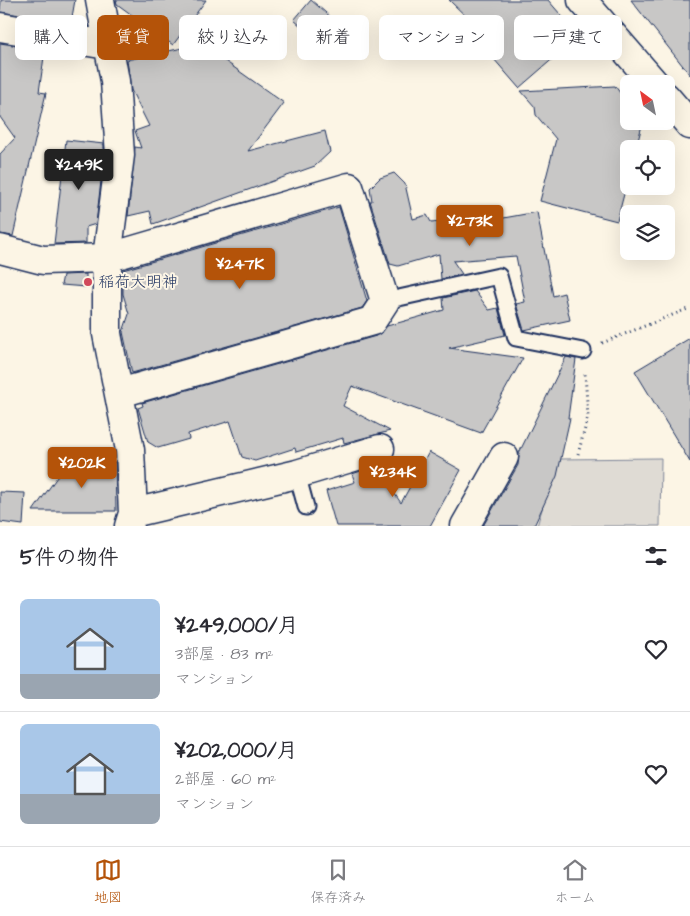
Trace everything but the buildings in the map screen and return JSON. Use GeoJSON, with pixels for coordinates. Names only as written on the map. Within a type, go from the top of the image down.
{"type":"FeatureCollection","features":[{"type":"Feature","properties":{"kind":"street"},"geometry":{"type":"LineString","coordinates":[[100,0],[102,15]]}},
{"type":"Feature","properties":{"kind":"street"},"geometry":{"type":"LineString","coordinates":[[582,0],[647,75]]}},
{"type":"Feature","properties":{"kind":"street"},"geometry":{"type":"LineString","coordinates":[[0,27],[97,43]]}},
{"type":"Feature","properties":{"kind":"street"},"geometry":{"type":"LineString","coordinates":[[110,60],[115,81],[120,155],[107,258],[107,334],[130,450],[131,519],[297,474],[380,449]]}},
{"type":"Feature","properties":{"kind":"street"},"geometry":{"type":"LineString","coordinates":[[675,108],[690,125]]}},
{"type":"Feature","properties":{"kind":"street"},"geometry":{"type":"LineString","coordinates":[[0,249],[43,260],[107,258],[349,187],[385,301],[372,320],[120,393]]}},
{"type":"Feature","properties":{"kind":"street"},"geometry":{"type":"LineString","coordinates":[[468,525],[504,458]]}},
{"type":"Feature","properties":{"kind":"lane"},"geometry":{"type":"LineString","coordinates":[[385,301],[500,276],[516,338],[583,351]]}},
{"type":"Feature","properties":{"kind":"lane"},"geometry":{"type":"LineString","coordinates":[[297,474],[306,507]]}},
{"type":"Feature","properties":{"kind":"path"},"geometry":{"type":"LineString","coordinates":[[578,454],[588,417],[583,351],[690,308]]}},
{"type":"Feature","properties":{"kind":"shaded area"},"geometry":{"type":"Polygon","coordinates":[[[661,458],[660,526],[537,526],[557,459],[661,458]]]}},
{"type":"Feature","properties":{"kind":"place","name":"稲荷大明神"},"geometry":{"type":"Point","coordinates":[88,282]}}]}
